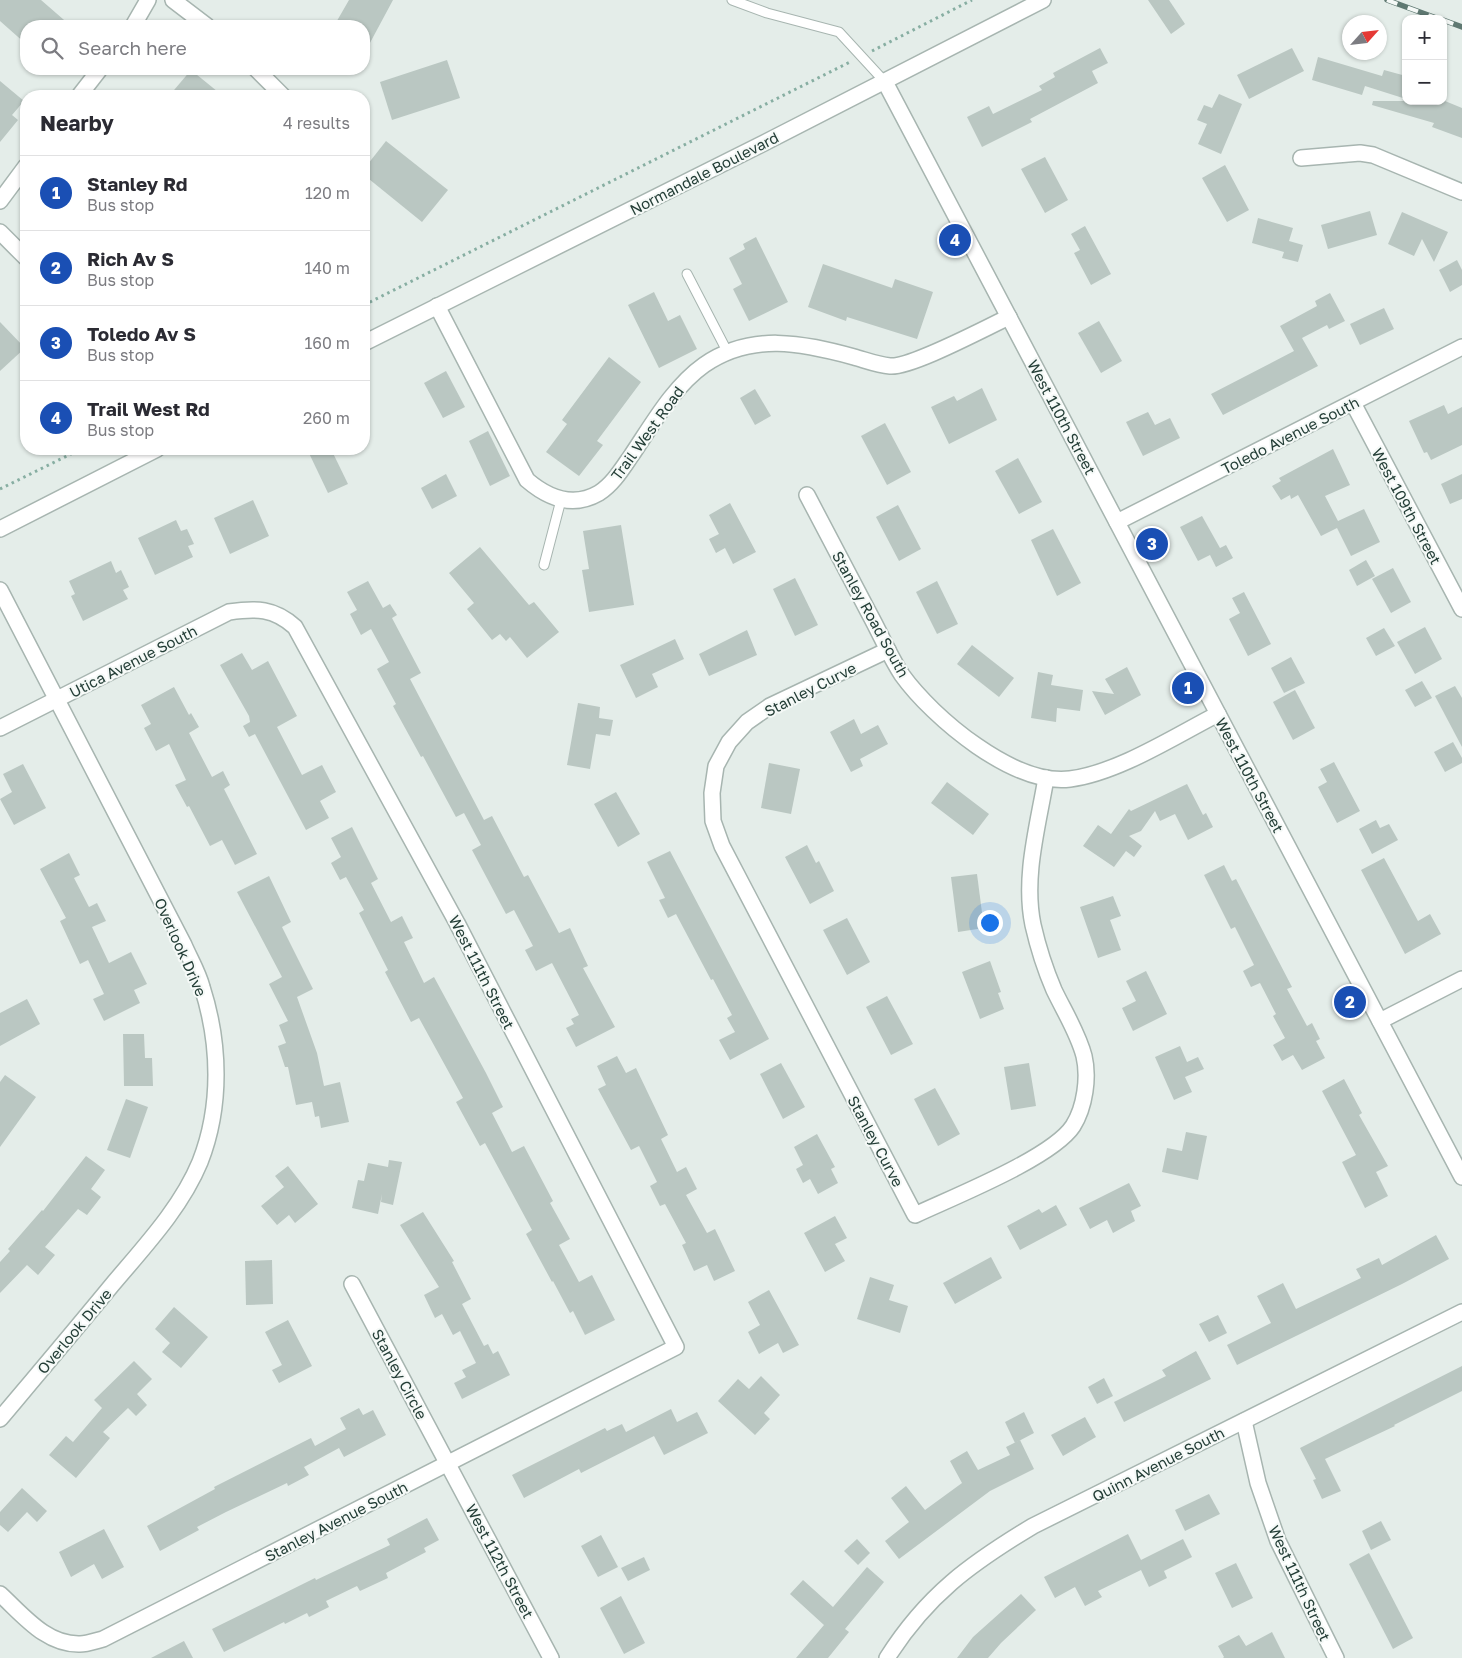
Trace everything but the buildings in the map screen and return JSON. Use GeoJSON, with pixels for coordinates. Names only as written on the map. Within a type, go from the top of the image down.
{"type":"FeatureCollection","features":[{"type":"Feature","properties":{"kind":"street"},"geometry":{"type":"LineString","coordinates":[[136,20],[148,0]]}},
{"type":"Feature","properties":{"kind":"street"},"geometry":{"type":"LineString","coordinates":[[173,0],[199,20]]}},
{"type":"Feature","properties":{"kind":"street","name":"Normandale Boulevard"},"geometry":{"type":"LineString","coordinates":[[370,340],[885,82],[1043,0]]}},
{"type":"Feature","properties":{"kind":"street"},"geometry":{"type":"LineString","coordinates":[[84,90],[95,75]]}},
{"type":"Feature","properties":{"kind":"street"},"geometry":{"type":"LineString","coordinates":[[262,75],[277,90]]}},
{"type":"Feature","properties":{"kind":"street","name":"West 110th Street"},"geometry":{"type":"LineString","coordinates":[[885,82],[1462,1177]]}},
{"type":"Feature","properties":{"kind":"street"},"geometry":{"type":"LineString","coordinates":[[1300,158],[1360,153],[1373,155],[1462,192]]}},
{"type":"Feature","properties":{"kind":"street"},"geometry":{"type":"LineString","coordinates":[[0,201],[20,174]]}},
{"type":"Feature","properties":{"kind":"street"},"geometry":{"type":"LineString","coordinates":[[0,232],[20,252]]}},
{"type":"Feature","properties":{"kind":"street","name":"Trail West Road"},"geometry":{"type":"LineString","coordinates":[[436,306],[527,480],[543,493],[561,500],[581,500],[599,493],[615,479],[680,386],[704,365],[728,353],[764,343],[796,343],[892,367],[943,348],[1009,317]]}},
{"type":"Feature","properties":{"kind":"street","name":"Toledo Avenue South"},"geometry":{"type":"LineString","coordinates":[[1117,522],[1462,347]]}},
{"type":"Feature","properties":{"kind":"street","name":"West 109th Street"},"geometry":{"type":"LineString","coordinates":[[1353,402],[1462,609]]}},
{"type":"Feature","properties":{"kind":"street"},"geometry":{"type":"LineString","coordinates":[[0,529],[145,455]]}},
{"type":"Feature","properties":{"kind":"street","name":"Stanley Road South"},"geometry":{"type":"LineString","coordinates":[[807,495],[902,674],[930,707],[1014,768],[1046,778],[1068,779],[1096,774],[1218,714]]}},
{"type":"Feature","properties":{"kind":"street","name":"Overlook Drive"},"geometry":{"type":"LineString","coordinates":[[0,590],[184,945],[202,986],[213,1029],[217,1073],[211,1119],[200,1162],[178,1201],[152,1237],[0,1419]]}},
{"type":"Feature","properties":{"kind":"street","name":"Utica Avenue South"},"geometry":{"type":"LineString","coordinates":[[0,728],[229,612],[251,608],[270,611]]}},
{"type":"Feature","properties":{"kind":"street","name":"West 111th Street"},"geometry":{"type":"LineString","coordinates":[[270,611],[284,616],[295,626],[302,637],[457,923],[676,1347]]}},
{"type":"Feature","properties":{"kind":"street","name":"Stanley Curve"},"geometry":{"type":"LineString","coordinates":[[888,650],[770,706],[747,722],[729,742],[716,766],[712,802],[713,820],[722,846],[915,1215],[1037,1156],[1056,1143],[1072,1126],[1082,1103],[1086,1080],[1084,1056],[1041,956],[1033,923],[1029,888],[1046,778]]}},
{"type":"Feature","properties":{"kind":"street"},"geometry":{"type":"LineString","coordinates":[[1380,1020],[1462,979]]}},
{"type":"Feature","properties":{"kind":"street","name":"Stanley Circle"},"geometry":{"type":"LineString","coordinates":[[352,1284],[448,1464]]}},
{"type":"Feature","properties":{"kind":"street","name":"Quinn Avenue South"},"geometry":{"type":"LineString","coordinates":[[886,1658],[918,1615],[952,1580],[991,1551],[1033,1526],[1462,1312]]}},
{"type":"Feature","properties":{"kind":"street","name":"Stanley Avenue South"},"geometry":{"type":"LineString","coordinates":[[0,1594],[38,1630],[58,1641],[80,1644],[103,1640],[676,1347]]}},
{"type":"Feature","properties":{"kind":"street","name":"West 111th Street"},"geometry":{"type":"LineString","coordinates":[[1244,1421],[1258,1482],[1278,1541],[1336,1658]]}},
{"type":"Feature","properties":{"kind":"street","name":"West 112th Street"},"geometry":{"type":"LineString","coordinates":[[448,1464],[551,1658]]}},
{"type":"Feature","properties":{"kind":"lane"},"geometry":{"type":"LineString","coordinates":[[732,0],[766,13],[839,32],[885,82]]}},
{"type":"Feature","properties":{"kind":"lane"},"geometry":{"type":"LineString","coordinates":[[688,274],[728,353]]}},
{"type":"Feature","properties":{"kind":"lane"},"geometry":{"type":"LineString","coordinates":[[544,565],[561,500]]}},
{"type":"Feature","properties":{"kind":"path"},"geometry":{"type":"LineString","coordinates":[[370,302],[972,0]]}},
{"type":"Feature","properties":{"kind":"path"},"geometry":{"type":"LineString","coordinates":[[0,489],[69,455]]}},
{"type":"Feature","properties":{"kind":"railway"},"geometry":{"type":"LineString","coordinates":[[1387,0],[1428,15]]}},
{"type":"Feature","properties":{"kind":"railway"},"geometry":{"type":"LineString","coordinates":[[1447,21],[1462,27]]}},
{"type":"Feature","properties":{"kind":"place","name":"Trail West Rd"},"geometry":{"type":"Point","coordinates":[955,240]}},
{"type":"Feature","properties":{"kind":"place","name":"Toledo Av S"},"geometry":{"type":"Point","coordinates":[1152,544]}},
{"type":"Feature","properties":{"kind":"place","name":"Stanley Rd"},"geometry":{"type":"Point","coordinates":[1188,688]}},
{"type":"Feature","properties":{"kind":"place","name":"Rich Av S"},"geometry":{"type":"Point","coordinates":[1350,1002]}}]}
